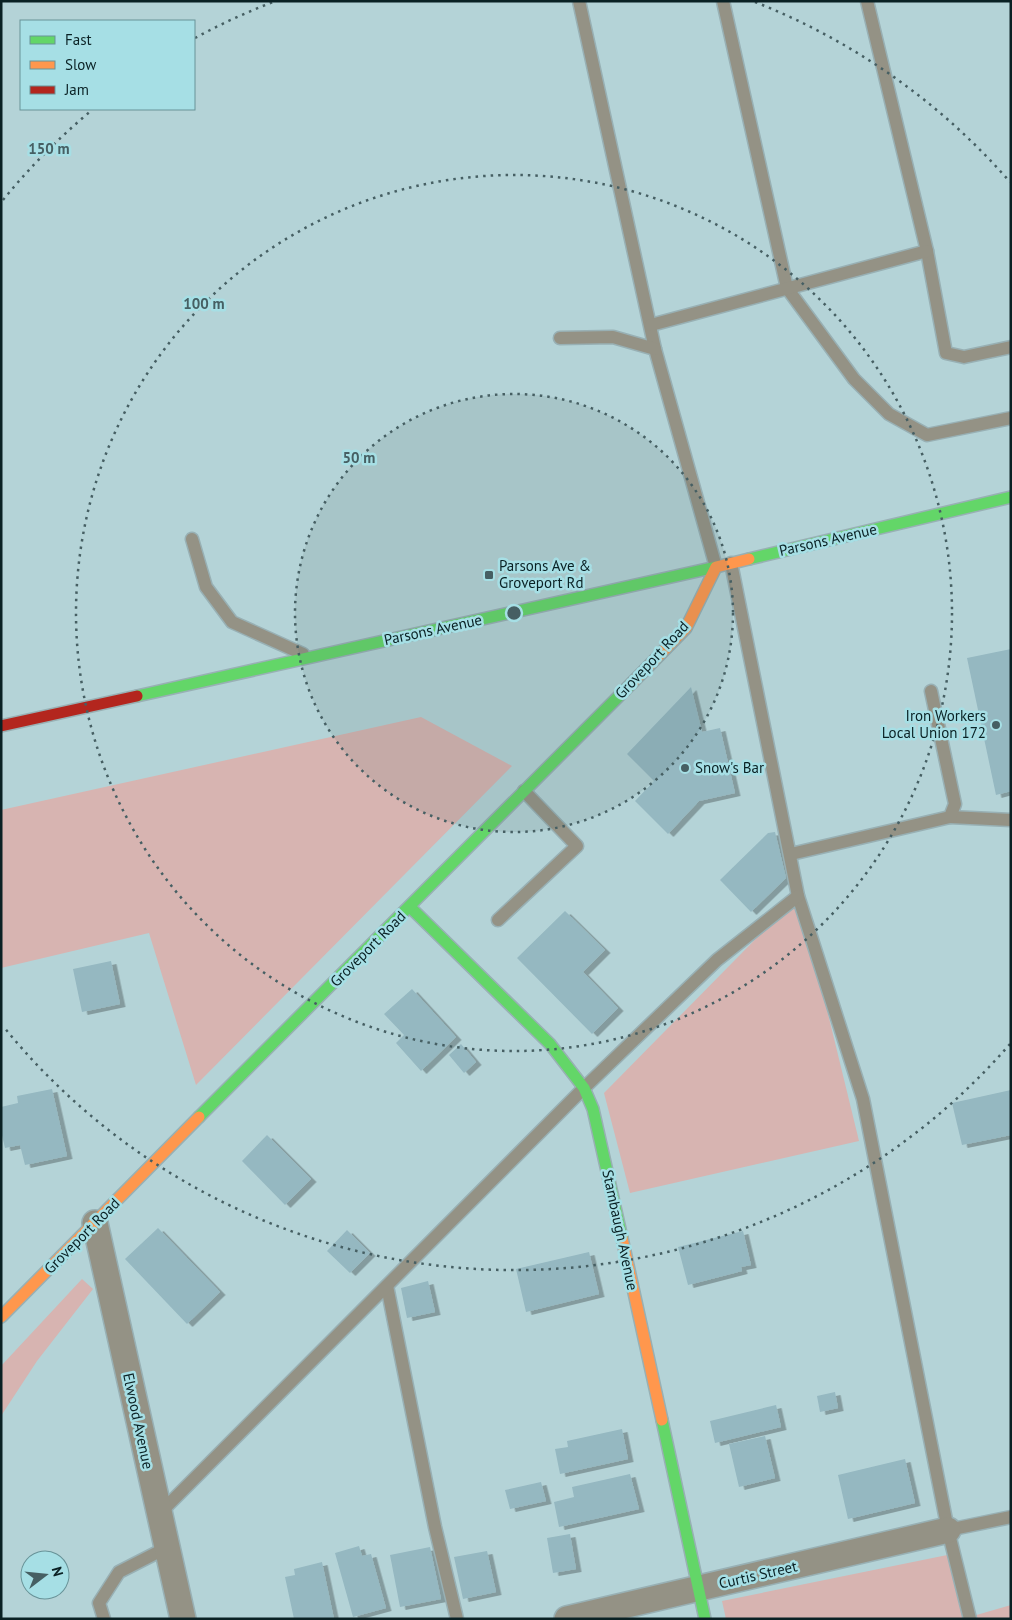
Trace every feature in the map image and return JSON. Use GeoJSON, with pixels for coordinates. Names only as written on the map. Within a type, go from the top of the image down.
{"type":"FeatureCollection","features":[{"type":"Feature","properties":{"kind":"street","name":"Parsons Avenue"},"geometry":{"type":"LineString","coordinates":[[1,726],[716,567],[1011,497]]}},
{"type":"Feature","properties":{"kind":"street","name":"Groveport Road"},"geometry":{"type":"LineString","coordinates":[[1,1317],[686,628],[716,567]]}},
{"type":"Feature","properties":{"kind":"street","name":"Stambaugh Avenue"},"geometry":{"type":"LineString","coordinates":[[410,907],[550,1044],[584,1088],[593,1109],[705,1619]]}},
{"type":"Feature","properties":{"kind":"street","name":"Elwood Avenue"},"geometry":{"type":"LineString","coordinates":[[94,1223],[183,1619]]}},
{"type":"Feature","properties":{"kind":"street","name":"Curtis Street"},"geometry":{"type":"LineString","coordinates":[[567,1619],[948,1530]]}},
{"type":"Feature","properties":{"kind":"lane"},"geometry":{"type":"LineString","coordinates":[[579,1],[655,348],[716,567]]}},
{"type":"Feature","properties":{"kind":"lane"},"geometry":{"type":"LineString","coordinates":[[723,1],[787,288],[854,379],[889,414],[927,435],[1011,418]]}},
{"type":"Feature","properties":{"kind":"lane"},"geometry":{"type":"LineString","coordinates":[[867,1],[927,251],[946,353],[964,357],[1011,347]]}},
{"type":"Feature","properties":{"kind":"lane"},"geometry":{"type":"LineString","coordinates":[[651,325],[927,251]]}},
{"type":"Feature","properties":{"kind":"lane"},"geometry":{"type":"LineString","coordinates":[[560,338],[613,337],[655,348]]}},
{"type":"Feature","properties":{"kind":"lane"},"geometry":{"type":"LineString","coordinates":[[192,539],[206,587],[232,622],[309,657]]}},
{"type":"Feature","properties":{"kind":"lane"},"geometry":{"type":"LineString","coordinates":[[731,563],[798,896],[863,1099],[948,1530],[970,1619]]}},
{"type":"Feature","properties":{"kind":"lane"},"geometry":{"type":"LineString","coordinates":[[931,691],[955,804],[950,817]]}},
{"type":"Feature","properties":{"kind":"lane"},"geometry":{"type":"LineString","coordinates":[[498,920],[577,846],[524,791]]}},
{"type":"Feature","properties":{"kind":"lane"},"geometry":{"type":"LineString","coordinates":[[791,854],[950,817],[1011,820]]}},
{"type":"Feature","properties":{"kind":"lane"},"geometry":{"type":"LineString","coordinates":[[159,1514],[584,1088],[717,960],[798,896]]}},
{"type":"Feature","properties":{"kind":"lane"},"geometry":{"type":"LineString","coordinates":[[387,1286],[435,1527],[457,1619]]}},
{"type":"Feature","properties":{"kind":"lane"},"geometry":{"type":"LineString","coordinates":[[948,1530],[1011,1517]]}},
{"type":"Feature","properties":{"kind":"lane"},"geometry":{"type":"LineString","coordinates":[[104,1619],[98,1603],[119,1572],[166,1548]]}},
{"type":"Feature","properties":{"kind":"shaded area"},"geometry":{"type":"Polygon","coordinates":[[[421,717],[512,766],[196,1085],[149,933],[1,968],[1,810],[421,717]]]}},
{"type":"Feature","properties":{"kind":"shaded area"},"geometry":{"type":"Polygon","coordinates":[[[799,895],[859,1141],[630,1193],[604,1093],[799,895]]]}},
{"type":"Feature","properties":{"kind":"shaded area"},"geometry":{"type":"Polygon","coordinates":[[[82,1279],[93,1289],[37,1361],[1,1416],[1,1366],[82,1279]]]}},
{"type":"Feature","properties":{"kind":"shaded area"},"geometry":{"type":"Polygon","coordinates":[[[957,1553],[973,1616],[1011,1605],[1011,1619],[726,1619],[722,1601],[957,1553]]]}},
{"type":"Feature","properties":{"kind":"building","name":"Iron Workers Local Union 172"},"geometry":{"type":"Polygon","coordinates":[[[1011,649],[1011,791],[996,795],[967,658],[1011,649]]]}},
{"type":"Feature","properties":{"kind":"building","name":"Snow's Bar"},"geometry":{"type":"Polygon","coordinates":[[[691,687],[702,732],[720,728],[735,793],[699,801],[668,834],[635,801],[654,781],[627,754],[691,687]]]}},
{"type":"Feature","properties":{"kind":"building"},"geometry":{"type":"Polygon","coordinates":[[[775,832],[786,878],[751,912],[720,880],[768,833],[775,832]]]}},
{"type":"Feature","properties":{"kind":"building"},"geometry":{"type":"Polygon","coordinates":[[[565,911],[605,950],[583,972],[618,1008],[592,1034],[517,958],[565,911]]]}},
{"type":"Feature","properties":{"kind":"building"},"geometry":{"type":"Polygon","coordinates":[[[111,961],[120,1004],[82,1012],[73,969],[111,961]]]}},
{"type":"Feature","properties":{"kind":"building"},"geometry":{"type":"Polygon","coordinates":[[[412,989],[456,1037],[421,1071],[396,1043],[404,1035],[384,1014],[412,989]]]}},
{"type":"Feature","properties":{"kind":"building"},"geometry":{"type":"Polygon","coordinates":[[[461,1044],[476,1062],[464,1073],[449,1055],[461,1044]]]}},
{"type":"Feature","properties":{"kind":"building"},"geometry":{"type":"Polygon","coordinates":[[[52,1089],[67,1156],[25,1165],[20,1145],[5,1148],[1,1131],[1,1107],[18,1103],[17,1096],[52,1089]]]}},
{"type":"Feature","properties":{"kind":"building"},"geometry":{"type":"Polygon","coordinates":[[[1011,1090],[1011,1135],[962,1145],[952,1103],[1011,1090]]]}},
{"type":"Feature","properties":{"kind":"building"},"geometry":{"type":"Polygon","coordinates":[[[267,1135],[311,1179],[285,1205],[242,1161],[267,1135]]]}},
{"type":"Feature","properties":{"kind":"building"},"geometry":{"type":"Polygon","coordinates":[[[158,1228],[220,1292],[187,1324],[125,1259],[158,1228]]]}},
{"type":"Feature","properties":{"kind":"building"},"geometry":{"type":"Polygon","coordinates":[[[347,1230],[370,1253],[350,1273],[327,1251],[347,1230]]]}},
{"type":"Feature","properties":{"kind":"building"},"geometry":{"type":"Polygon","coordinates":[[[743,1231],[751,1265],[741,1267],[742,1271],[688,1285],[678,1247],[743,1231]]]}},
{"type":"Feature","properties":{"kind":"building"},"geometry":{"type":"Polygon","coordinates":[[[589,1252],[599,1294],[526,1312],[516,1269],[589,1252]]]}},
{"type":"Feature","properties":{"kind":"building"},"geometry":{"type":"Polygon","coordinates":[[[428,1281],[435,1312],[407,1318],[401,1288],[428,1281]]]}},
{"type":"Feature","properties":{"kind":"building"},"geometry":{"type":"Polygon","coordinates":[[[835,1392],[838,1408],[820,1412],[817,1396],[835,1392]]]}},
{"type":"Feature","properties":{"kind":"building"},"geometry":{"type":"Polygon","coordinates":[[[776,1405],[781,1427],[715,1443],[710,1421],[776,1405]]]}},
{"type":"Feature","properties":{"kind":"building"},"geometry":{"type":"Polygon","coordinates":[[[622,1429],[628,1459],[560,1474],[555,1449],[568,1447],[567,1441],[622,1429]]]}},
{"type":"Feature","properties":{"kind":"building"},"geometry":{"type":"Polygon","coordinates":[[[765,1436],[775,1478],[739,1487],[729,1444],[765,1436]]]}},
{"type":"Feature","properties":{"kind":"building"},"geometry":{"type":"Polygon","coordinates":[[[905,1459],[915,1503],[848,1519],[838,1475],[905,1459]]]}},
{"type":"Feature","properties":{"kind":"building"},"geometry":{"type":"Polygon","coordinates":[[[630,1474],[639,1509],[559,1527],[554,1502],[574,1497],[572,1487],[630,1474]]]}},
{"type":"Feature","properties":{"kind":"building"},"geometry":{"type":"Polygon","coordinates":[[[541,1482],[546,1501],[510,1509],[505,1490],[541,1482]]]}},
{"type":"Feature","properties":{"kind":"building"},"geometry":{"type":"Polygon","coordinates":[[[570,1534],[576,1569],[553,1573],[547,1538],[570,1534]]]}},
{"type":"Feature","properties":{"kind":"building"},"geometry":{"type":"Polygon","coordinates":[[[359,1546],[362,1556],[371,1554],[386,1608],[353,1617],[335,1553],[359,1546]]]}},
{"type":"Feature","properties":{"kind":"building"},"geometry":{"type":"Polygon","coordinates":[[[430,1547],[441,1599],[400,1607],[390,1555],[430,1547]]]}},
{"type":"Feature","properties":{"kind":"building"},"geometry":{"type":"Polygon","coordinates":[[[487,1551],[496,1592],[463,1599],[454,1557],[487,1551]]]}},
{"type":"Feature","properties":{"kind":"building"},"geometry":{"type":"Polygon","coordinates":[[[322,1562],[334,1619],[294,1619],[285,1577],[295,1575],[294,1569],[322,1562]]]}},
{"type":"Feature","properties":{"kind":"traffic: fast"},"geometry":{"type":"LineString","coordinates":[[749,559],[1011,497]]}},
{"type":"Feature","properties":{"kind":"traffic: fast"},"geometry":{"type":"LineString","coordinates":[[137,696],[716,567]]}},
{"type":"Feature","properties":{"kind":"traffic: fast"},"geometry":{"type":"LineString","coordinates":[[199,1117],[632,683]]}},
{"type":"Feature","properties":{"kind":"traffic: fast"},"geometry":{"type":"LineString","coordinates":[[410,907],[550,1044],[584,1088],[593,1109],[622,1238]]}},
{"type":"Feature","properties":{"kind":"traffic: fast"},"geometry":{"type":"LineString","coordinates":[[662,1420],[705,1619]]}},
{"type":"Feature","properties":{"kind":"traffic: slow"},"geometry":{"type":"LineString","coordinates":[[632,683],[686,628],[716,567],[749,559]]}},
{"type":"Feature","properties":{"kind":"traffic: slow"},"geometry":{"type":"LineString","coordinates":[[1,1317],[199,1117]]}},
{"type":"Feature","properties":{"kind":"traffic: slow"},"geometry":{"type":"LineString","coordinates":[[622,1238],[662,1420]]}},
{"type":"Feature","properties":{"kind":"traffic: jam"},"geometry":{"type":"LineString","coordinates":[[1,726],[137,696]]}},
{"type":"Feature","properties":{"kind":"place","name":"Parsons Ave & Groveport Rd"},"geometry":{"type":"Point","coordinates":[489,575]}},
{"type":"Feature","properties":{"kind":"place","name":"Iron Workers Local Union 172"},"geometry":{"type":"Point","coordinates":[996,725]}},
{"type":"Feature","properties":{"kind":"place","name":"Snow's Bar"},"geometry":{"type":"Point","coordinates":[685,768]}}]}
